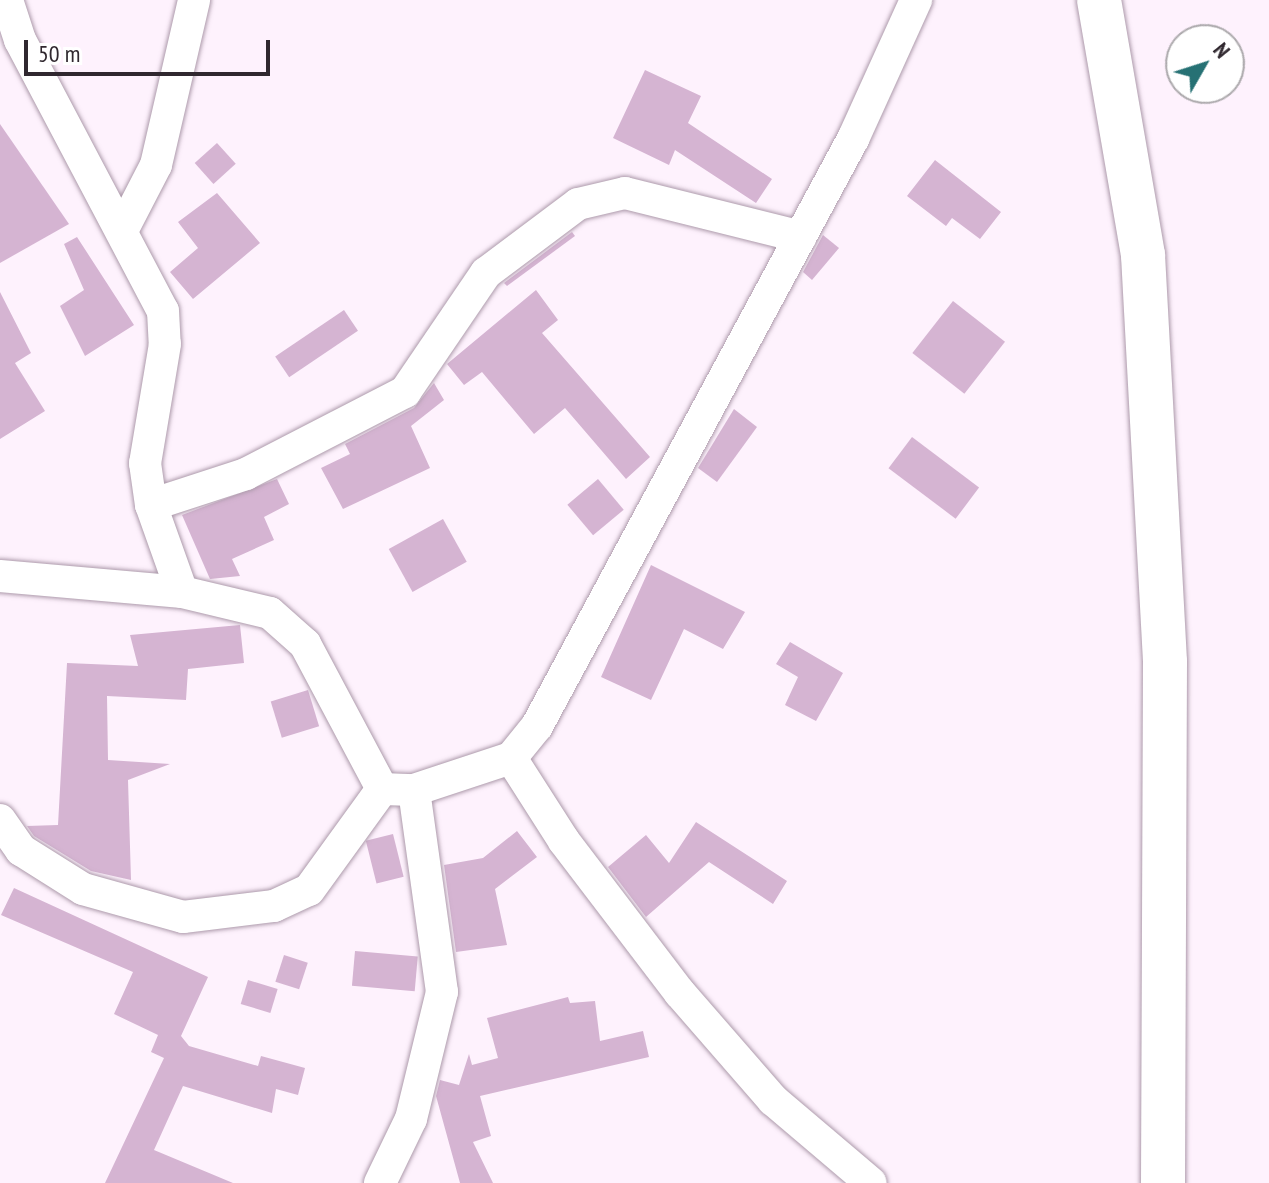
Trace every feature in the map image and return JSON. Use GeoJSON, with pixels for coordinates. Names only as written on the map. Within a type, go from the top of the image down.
{"type":"FeatureCollection","features":[{"type":"Feature","properties":{"kind":"main road"},"geometry":{"type":"LineString","coordinates":[[1099,0],[1143,255],[1164,631],[1163,1183]]}},
{"type":"Feature","properties":{"kind":"street"},"geometry":{"type":"LineString","coordinates":[[7,0],[20,40],[123,229],[163,311],[165,344],[145,463],[151,505],[182,592]]}},
{"type":"Feature","properties":{"kind":"street"},"geometry":{"type":"LineString","coordinates":[[123,229],[156,165],[194,0]]}},
{"type":"Feature","properties":{"kind":"street"},"geometry":{"type":"LineString","coordinates":[[382,789],[414,790],[511,758],[537,726],[801,237],[916,0]]}},
{"type":"Feature","properties":{"kind":"street"},"geometry":{"type":"LineString","coordinates":[[151,505],[246,474],[405,392],[486,273],[578,204],[625,193],[801,237]]}},
{"type":"Feature","properties":{"kind":"street"},"geometry":{"type":"LineString","coordinates":[[0,576],[182,592],[270,613],[305,644],[382,789]]}},
{"type":"Feature","properties":{"kind":"street"},"geometry":{"type":"LineString","coordinates":[[511,758],[564,841],[680,993],[773,1100],[871,1183]]}},
{"type":"Feature","properties":{"kind":"street"},"geometry":{"type":"LineString","coordinates":[[0,820],[21,850],[83,889],[183,917],[274,906],[309,890],[382,789]]}},
{"type":"Feature","properties":{"kind":"street"},"geometry":{"type":"LineString","coordinates":[[380,1183],[411,1119],[442,992],[414,790]]}},
{"type":"Feature","properties":{"kind":"building"},"geometry":{"type":"Polygon","coordinates":[[[645,70],[701,96],[688,123],[772,179],[756,203],[675,150],[669,165],[613,138],[645,70]]]}},
{"type":"Feature","properties":{"kind":"building"},"geometry":{"type":"Polygon","coordinates":[[[0,124],[69,224],[0,263],[0,124]]]}},
{"type":"Feature","properties":{"kind":"building"},"geometry":{"type":"Polygon","coordinates":[[[217,143],[236,164],[213,184],[195,163],[217,143]]]}},
{"type":"Feature","properties":{"kind":"building"},"geometry":{"type":"Polygon","coordinates":[[[935,160],[1001,212],[980,239],[952,218],[946,226],[907,196],[935,160]]]}},
{"type":"Feature","properties":{"kind":"building"},"geometry":{"type":"Polygon","coordinates":[[[217,193],[260,243],[193,299],[170,272],[198,248],[178,222],[217,193]]]}},
{"type":"Feature","properties":{"kind":"building"},"geometry":{"type":"Polygon","coordinates":[[[572,232],[575,236],[507,286],[504,283],[572,232]]]}},
{"type":"Feature","properties":{"kind":"building"},"geometry":{"type":"Polygon","coordinates":[[[823,235],[839,248],[812,280],[803,272],[823,235]]]}},
{"type":"Feature","properties":{"kind":"building"},"geometry":{"type":"Polygon","coordinates":[[[77,237],[134,325],[85,356],[60,306],[84,290],[64,244],[77,237]]]}},
{"type":"Feature","properties":{"kind":"building"},"geometry":{"type":"Polygon","coordinates":[[[536,290],[558,320],[542,333],[650,457],[626,479],[565,408],[534,434],[482,372],[464,385],[447,364],[536,290]]]}},
{"type":"Feature","properties":{"kind":"building"},"geometry":{"type":"Polygon","coordinates":[[[0,292],[31,353],[15,363],[45,411],[0,439],[0,292]]]}},
{"type":"Feature","properties":{"kind":"building"},"geometry":{"type":"Polygon","coordinates":[[[953,301],[1005,342],[964,394],[912,353],[953,301]]]}},
{"type":"Feature","properties":{"kind":"building"},"geometry":{"type":"Polygon","coordinates":[[[344,310],[358,331],[289,377],[275,356],[344,310]]]}},
{"type":"Feature","properties":{"kind":"building"},"geometry":{"type":"Polygon","coordinates":[[[434,383],[444,400],[411,426],[430,468],[343,509],[321,468],[350,454],[345,444],[414,408],[434,383]]]}},
{"type":"Feature","properties":{"kind":"building"},"geometry":{"type":"Polygon","coordinates":[[[734,409],[757,427],[717,482],[698,468],[734,409]]]}},
{"type":"Feature","properties":{"kind":"building"},"geometry":{"type":"Polygon","coordinates":[[[912,437],[979,488],[956,519],[889,468],[912,437]]]}},
{"type":"Feature","properties":{"kind":"building"},"geometry":{"type":"Polygon","coordinates":[[[277,479],[289,504],[264,517],[274,540],[232,559],[240,576],[210,579],[182,515],[277,479]]]}},
{"type":"Feature","properties":{"kind":"building"},"geometry":{"type":"Polygon","coordinates":[[[598,479],[624,510],[593,535],[567,505],[598,479]]]}},
{"type":"Feature","properties":{"kind":"building"},"geometry":{"type":"Polygon","coordinates":[[[443,519],[467,562],[413,592],[389,549],[443,519]]]}},
{"type":"Feature","properties":{"kind":"building"},"geometry":{"type":"Polygon","coordinates":[[[651,565],[745,612],[723,649],[684,629],[651,700],[601,677],[651,565]]]}},
{"type":"Feature","properties":{"kind":"building"},"geometry":{"type":"Polygon","coordinates":[[[240,625],[244,663],[188,669],[186,700],[107,696],[108,760],[170,764],[128,780],[131,880],[91,871],[34,836],[27,826],[58,825],[67,663],[138,666],[130,635],[240,625]]]}},
{"type":"Feature","properties":{"kind":"building"},"geometry":{"type":"Polygon","coordinates":[[[790,642],[843,673],[816,721],[785,705],[798,677],[776,664],[790,642]]]}},
{"type":"Feature","properties":{"kind":"building"},"geometry":{"type":"Polygon","coordinates":[[[308,690],[319,726],[282,738],[271,701],[308,690]]]}},
{"type":"Feature","properties":{"kind":"building"},"geometry":{"type":"Polygon","coordinates":[[[696,822],[787,881],[773,904],[709,862],[646,917],[608,867],[646,835],[669,863],[696,822]]]}},
{"type":"Feature","properties":{"kind":"building"},"geometry":{"type":"Polygon","coordinates":[[[517,831],[537,857],[495,889],[507,945],[456,952],[444,865],[483,858],[517,831]]]}},
{"type":"Feature","properties":{"kind":"building"},"geometry":{"type":"Polygon","coordinates":[[[393,834],[404,877],[376,883],[366,841],[393,834]]]}},
{"type":"Feature","properties":{"kind":"building"},"geometry":{"type":"Polygon","coordinates":[[[14,888],[208,977],[181,1036],[189,1046],[258,1066],[261,1056],[305,1068],[298,1095],[276,1089],[272,1113],[183,1086],[154,1150],[233,1183],[105,1183],[164,1058],[151,1052],[158,1035],[114,1014],[133,972],[1,915],[14,888]]]}},
{"type":"Feature","properties":{"kind":"building"},"geometry":{"type":"Polygon","coordinates":[[[355,951],[418,956],[415,991],[352,986],[355,951]]]}},
{"type":"Feature","properties":{"kind":"building"},"geometry":{"type":"Polygon","coordinates":[[[284,955],[308,963],[299,989],[275,982],[284,955]]]}},
{"type":"Feature","properties":{"kind":"building"},"geometry":{"type":"Polygon","coordinates":[[[248,980],[278,989],[270,1013],[241,1004],[248,980]]]}},
{"type":"Feature","properties":{"kind":"building"},"geometry":{"type":"Polygon","coordinates":[[[568,997],[570,1003],[595,1001],[600,1041],[643,1031],[649,1057],[480,1096],[491,1136],[473,1142],[493,1183],[460,1183],[436,1096],[440,1080],[459,1085],[469,1054],[472,1065],[498,1058],[487,1018],[568,997]]]}}]}
